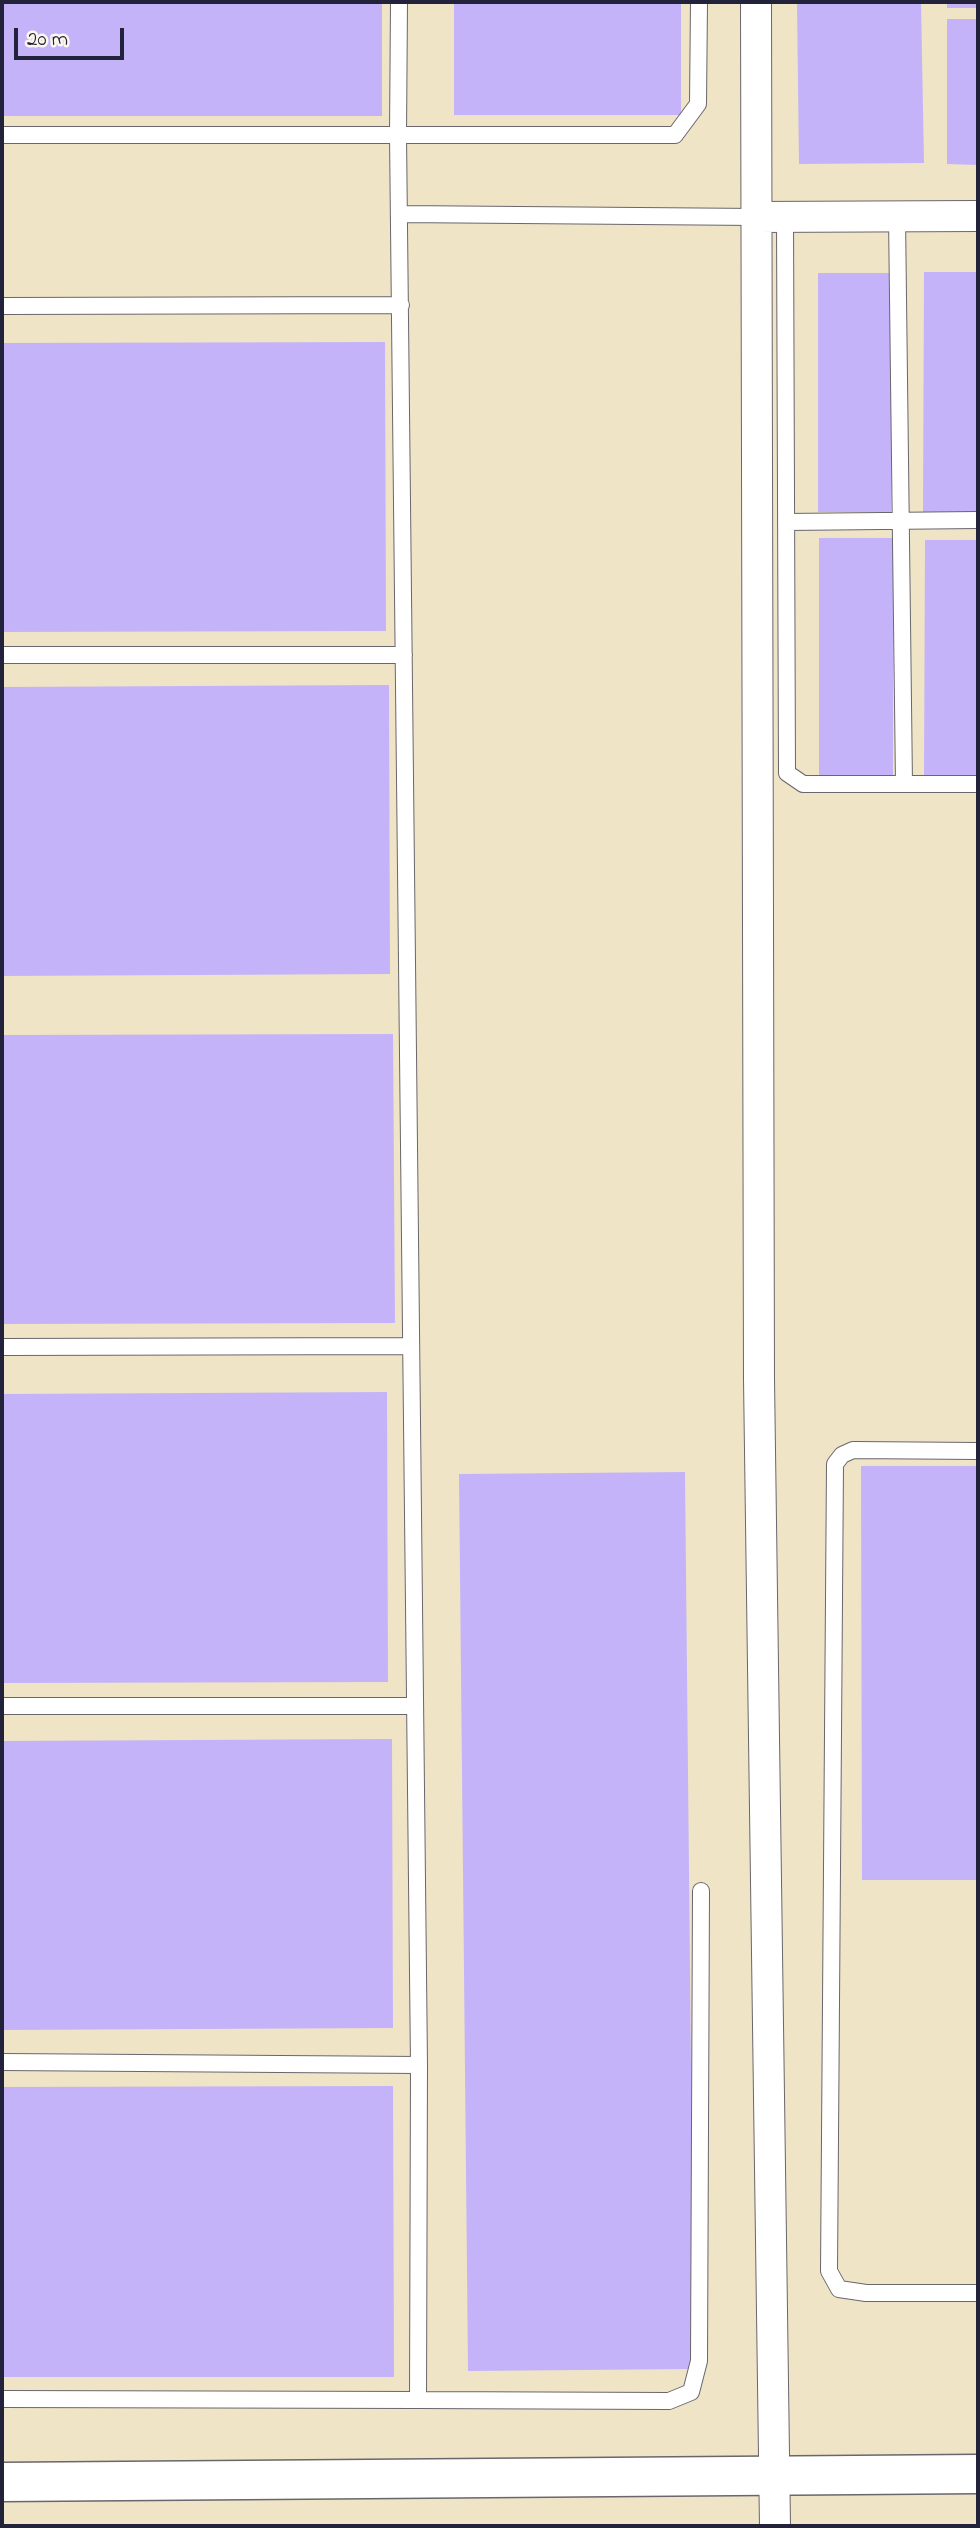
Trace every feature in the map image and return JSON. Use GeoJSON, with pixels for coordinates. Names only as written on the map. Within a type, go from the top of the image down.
{"type":"FeatureCollection","features":[{"type":"Feature","properties":{"kind":"street"},"geometry":{"type":"LineString","coordinates":[[756,2],[771,217],[759,1379],[774,2502]]}},
{"type":"Feature","properties":{"kind":"street"},"geometry":{"type":"LineString","coordinates":[[771,217],[978,216]]}},
{"type":"Feature","properties":{"kind":"street"},"geometry":{"type":"LineString","coordinates":[[2,2482],[774,2502],[978,2474]]}},
{"type":"Feature","properties":{"kind":"lane"},"geometry":{"type":"LineString","coordinates":[[399,2],[398,135],[419,2065],[418,2400]]}},
{"type":"Feature","properties":{"kind":"lane"},"geometry":{"type":"LineString","coordinates":[[2,135],[675,135],[698,104],[699,2]]}},
{"type":"Feature","properties":{"kind":"lane"},"geometry":{"type":"LineString","coordinates":[[400,214],[771,217],[786,522],[787,773],[803,784],[978,785]]}},
{"type":"Feature","properties":{"kind":"lane"},"geometry":{"type":"LineString","coordinates":[[897,216],[904,785]]}},
{"type":"Feature","properties":{"kind":"lane"},"geometry":{"type":"LineString","coordinates":[[2,306],[401,305]]}},
{"type":"Feature","properties":{"kind":"lane"},"geometry":{"type":"LineString","coordinates":[[786,522],[978,520]]}},
{"type":"Feature","properties":{"kind":"lane"},"geometry":{"type":"LineString","coordinates":[[2,655],[404,655]]}},
{"type":"Feature","properties":{"kind":"lane"},"geometry":{"type":"LineString","coordinates":[[2,1347],[411,1346]]}},
{"type":"Feature","properties":{"kind":"lane"},"geometry":{"type":"LineString","coordinates":[[978,1451],[853,1450],[842,1455],[835,1464],[829,2271],[839,2289],[866,2293],[978,2293]]}},
{"type":"Feature","properties":{"kind":"lane"},"geometry":{"type":"LineString","coordinates":[[2,1706],[415,1706]]}},
{"type":"Feature","properties":{"kind":"lane"},"geometry":{"type":"LineString","coordinates":[[2,2399],[669,2401],[691,2392],[699,2361],[701,1891]]}},
{"type":"Feature","properties":{"kind":"lane"},"geometry":{"type":"LineString","coordinates":[[2,2062],[419,2065]]}},
{"type":"Feature","properties":{"kind":"building"},"geometry":{"type":"Polygon","coordinates":[[[2,2],[382,2],[382,116],[2,116],[2,2]]]}},
{"type":"Feature","properties":{"kind":"building"},"geometry":{"type":"Polygon","coordinates":[[[454,2],[681,2],[681,115],[454,115],[454,2]]]}},
{"type":"Feature","properties":{"kind":"building"},"geometry":{"type":"Polygon","coordinates":[[[797,2],[921,2],[924,163],[799,164],[797,2]]]}},
{"type":"Feature","properties":{"kind":"building"},"geometry":{"type":"Polygon","coordinates":[[[947,2],[978,2],[978,8],[947,8],[947,2]]]}},
{"type":"Feature","properties":{"kind":"building"},"geometry":{"type":"Polygon","coordinates":[[[947,19],[978,19],[978,165],[947,164],[947,19]]]}},
{"type":"Feature","properties":{"kind":"building"},"geometry":{"type":"Polygon","coordinates":[[[924,272],[978,272],[978,512],[923,512],[924,272]]]}},
{"type":"Feature","properties":{"kind":"building"},"geometry":{"type":"Polygon","coordinates":[[[818,273],[891,273],[891,512],[818,512],[818,273]]]}},
{"type":"Feature","properties":{"kind":"building"},"geometry":{"type":"Polygon","coordinates":[[[385,342],[386,631],[2,632],[2,343],[385,342]]]}},
{"type":"Feature","properties":{"kind":"building"},"geometry":{"type":"Polygon","coordinates":[[[819,538],[893,538],[893,777],[819,777],[819,538]]]}},
{"type":"Feature","properties":{"kind":"building"},"geometry":{"type":"Polygon","coordinates":[[[925,540],[978,540],[978,780],[924,780],[925,540]]]}},
{"type":"Feature","properties":{"kind":"building"},"geometry":{"type":"Polygon","coordinates":[[[389,685],[390,974],[2,976],[2,687],[389,685]]]}},
{"type":"Feature","properties":{"kind":"building"},"geometry":{"type":"Polygon","coordinates":[[[393,1034],[395,1323],[2,1324],[2,1035],[393,1034]]]}},
{"type":"Feature","properties":{"kind":"building"},"geometry":{"type":"Polygon","coordinates":[[[387,1392],[388,1682],[2,1683],[2,1394],[387,1392]]]}},
{"type":"Feature","properties":{"kind":"building"},"geometry":{"type":"Polygon","coordinates":[[[861,1466],[978,1466],[978,1880],[862,1880],[861,1466]]]}},
{"type":"Feature","properties":{"kind":"building"},"geometry":{"type":"Polygon","coordinates":[[[685,1472],[694,2369],[468,2371],[459,1474],[685,1472]]]}},
{"type":"Feature","properties":{"kind":"building"},"geometry":{"type":"Polygon","coordinates":[[[392,1739],[393,2028],[2,2030],[2,1741],[392,1739]]]}},
{"type":"Feature","properties":{"kind":"building"},"geometry":{"type":"Polygon","coordinates":[[[393,2086],[394,2377],[2,2377],[2,2087],[393,2086]]]}}]}
